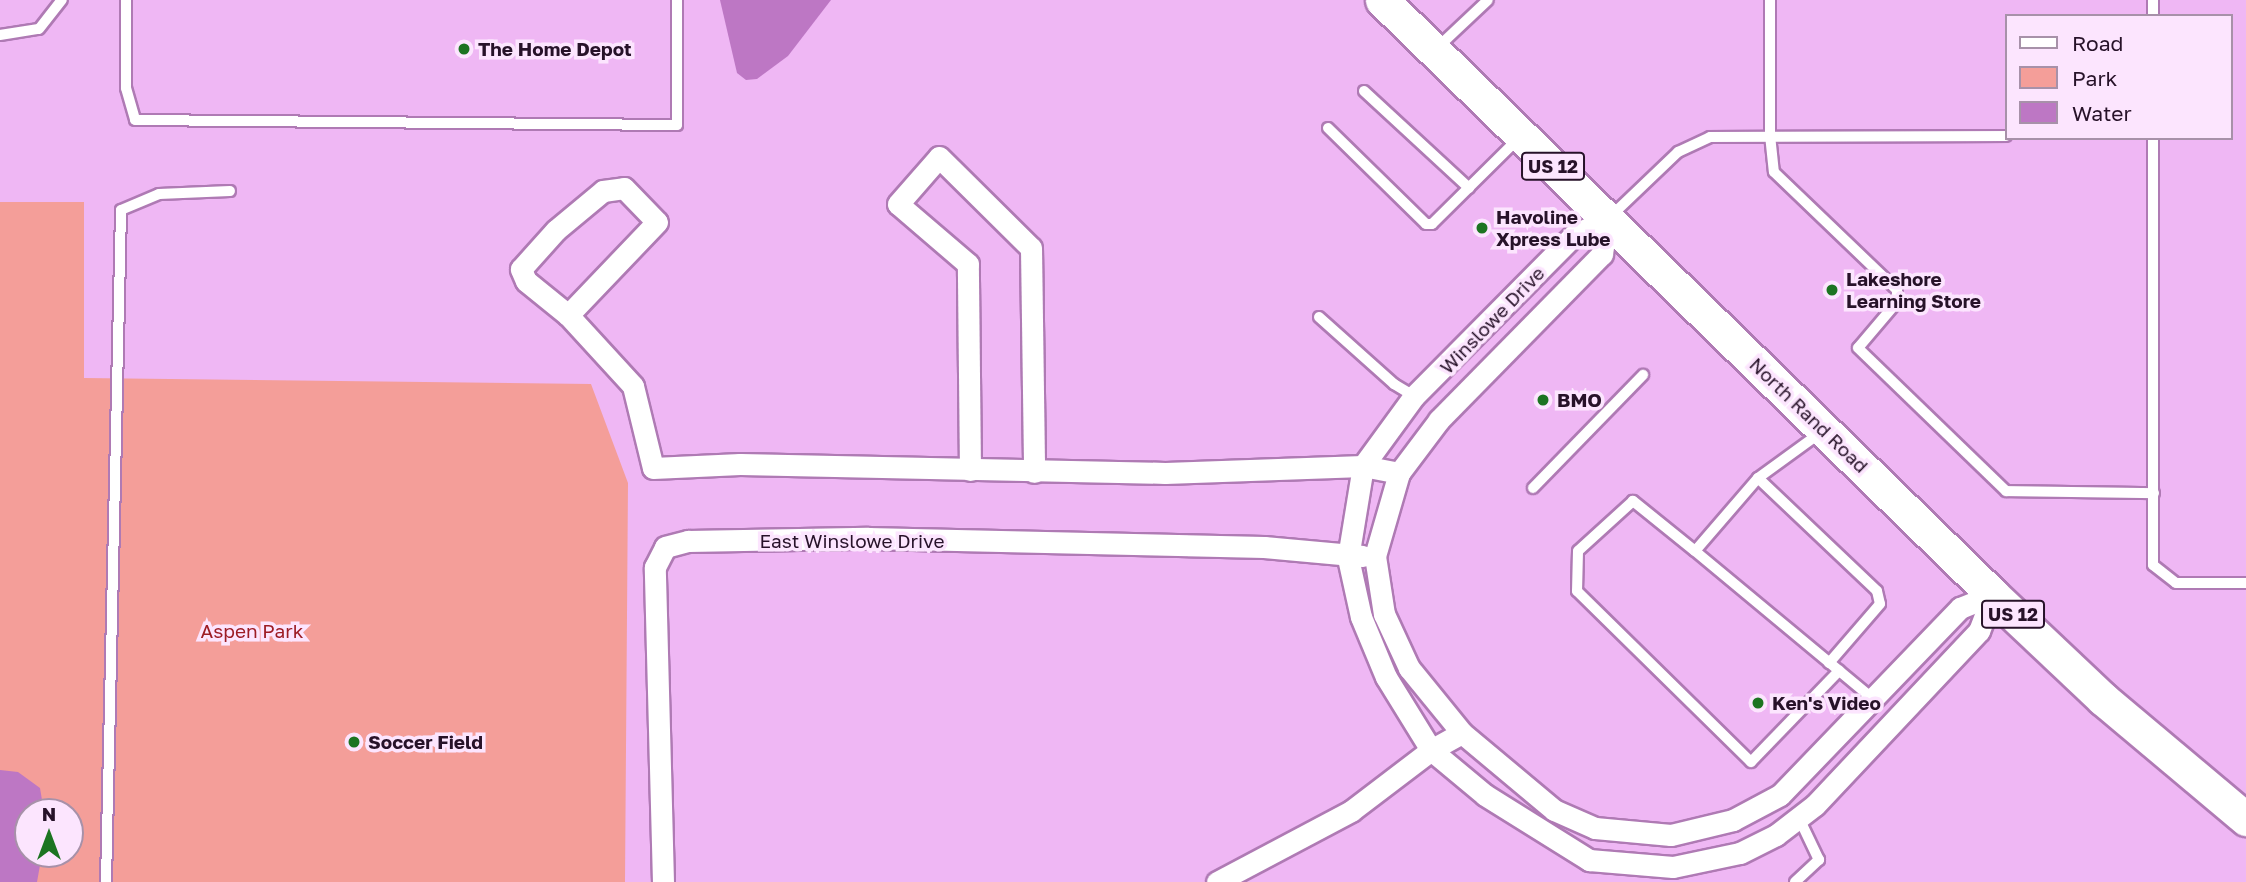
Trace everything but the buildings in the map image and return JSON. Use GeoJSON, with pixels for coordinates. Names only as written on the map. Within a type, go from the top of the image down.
{"type":"FeatureCollection","features":[{"type":"Feature","properties":{"kind":"main road","name":"North Rand Road"},"geometry":{"type":"LineString","coordinates":[[1382,0],[1993,595],[2103,699],[2246,819]]}},
{"type":"Feature","properties":{"kind":"street"},"geometry":{"type":"LineString","coordinates":[[970,470],[968,264],[898,204],[939,157],[1031,248],[1034,472]]}},
{"type":"Feature","properties":{"kind":"street"},"geometry":{"type":"LineString","coordinates":[[568,315],[657,222],[624,188],[603,191],[527,258],[521,269],[526,281],[568,315],[633,386],[653,468],[740,464],[1034,472],[1363,466],[1399,473]]}},
{"type":"Feature","properties":{"kind":"street","name":"Winslowe Drive"},"geometry":{"type":"LineString","coordinates":[[1608,219],[1574,235],[1414,396],[1363,466],[1348,558],[1361,617],[1385,677],[1431,750],[1485,795],[1589,860],[1673,867],[1740,853],[1799,818]]}},
{"type":"Feature","properties":{"kind":"street","name":"Winslowe Drive"},"geometry":{"type":"LineString","coordinates":[[1608,219],[1602,254],[1439,420],[1399,473],[1375,556],[1384,614],[1409,668],[1462,733],[1553,810],[1595,828],[1671,835],[1733,820],[1780,795],[1960,608],[1993,595]]}},
{"type":"Feature","properties":{"kind":"street","name":"East Winslowe Drive"},"geometry":{"type":"LineString","coordinates":[[663,882],[656,567],[665,547],[688,541],[868,538],[1265,547],[1348,558],[1375,556]]}},
{"type":"Feature","properties":{"kind":"street"},"geometry":{"type":"LineString","coordinates":[[1780,795],[1799,818],[1979,631],[1993,595]]}},
{"type":"Feature","properties":{"kind":"street"},"geometry":{"type":"LineString","coordinates":[[1217,882],[1351,811],[1431,750],[1462,733]]}},
{"type":"Feature","properties":{"kind":"lane"},"geometry":{"type":"LineString","coordinates":[[0,35],[39,29],[62,0]]}},
{"type":"Feature","properties":{"kind":"lane"},"geometry":{"type":"LineString","coordinates":[[126,0],[126,88],[135,120],[677,125],[677,0]]}},
{"type":"Feature","properties":{"kind":"lane"},"geometry":{"type":"LineString","coordinates":[[1770,0],[1770,135],[1774,172],[1897,290],[1897,302],[1858,348],[2006,491],[2154,493]]}},
{"type":"Feature","properties":{"kind":"lane"},"geometry":{"type":"LineString","coordinates":[[1434,50],[1483,2]]}},
{"type":"Feature","properties":{"kind":"lane"},"geometry":{"type":"LineString","coordinates":[[1364,91],[1469,188]]}},
{"type":"Feature","properties":{"kind":"lane"},"geometry":{"type":"LineString","coordinates":[[1328,128],[1426,224],[1432,224],[1522,135]]}},
{"type":"Feature","properties":{"kind":"lane"},"geometry":{"type":"LineString","coordinates":[[1608,219],[1678,152],[1710,137],[2004,136]]}},
{"type":"Feature","properties":{"kind":"lane"},"geometry":{"type":"LineString","coordinates":[[2153,140],[2153,565],[2176,583],[2246,583]]}},
{"type":"Feature","properties":{"kind":"lane"},"geometry":{"type":"LineString","coordinates":[[106,882],[121,210],[159,194],[230,191]]}},
{"type":"Feature","properties":{"kind":"lane"},"geometry":{"type":"LineString","coordinates":[[1319,317],[1394,384],[1414,396]]}},
{"type":"Feature","properties":{"kind":"lane"},"geometry":{"type":"LineString","coordinates":[[1533,488],[1643,375]]}},
{"type":"Feature","properties":{"kind":"lane"},"geometry":{"type":"LineString","coordinates":[[1695,551],[1758,478],[1825,430]]}},
{"type":"Feature","properties":{"kind":"lane"},"geometry":{"type":"LineString","coordinates":[[1758,478],[1877,591],[1880,604],[1829,663]]}},
{"type":"Feature","properties":{"kind":"lane"},"geometry":{"type":"LineString","coordinates":[[1839,671],[1751,762],[1577,591],[1578,551],[1633,501],[1695,551],[1839,671],[1872,699]]}},
{"type":"Feature","properties":{"kind":"lane"},"geometry":{"type":"LineString","coordinates":[[1795,882],[1819,860],[1799,818]]}},
{"type":"Feature","properties":{"kind":"green space","name":"Aspen Park"},"geometry":{"type":"Polygon","coordinates":[[[0,202],[84,202],[84,378],[591,384],[628,483],[625,882],[0,882],[0,202]]]}},
{"type":"Feature","properties":{"kind":"water"},"geometry":{"type":"Polygon","coordinates":[[[720,0],[831,0],[788,56],[757,79],[746,80],[737,73],[720,0]]]}},
{"type":"Feature","properties":{"kind":"water"},"geometry":{"type":"Polygon","coordinates":[[[0,770],[18,772],[40,788],[42,798],[14,798],[14,868],[40,868],[37,882],[0,882],[0,770]]]}},
{"type":"Feature","properties":{"kind":"place","name":"The Home Depot"},"geometry":{"type":"Point","coordinates":[464,49]}},
{"type":"Feature","properties":{"kind":"place","name":"Havoline Xpress Lube"},"geometry":{"type":"Point","coordinates":[1482,228]}},
{"type":"Feature","properties":{"kind":"place","name":"Lakeshore Learning Store"},"geometry":{"type":"Point","coordinates":[1832,290]}},
{"type":"Feature","properties":{"kind":"place","name":"BMO"},"geometry":{"type":"Point","coordinates":[1543,400]}},
{"type":"Feature","properties":{"kind":"place","name":"Ken's Video"},"geometry":{"type":"Point","coordinates":[1758,703]}},
{"type":"Feature","properties":{"kind":"place","name":"Soccer Field"},"geometry":{"type":"Point","coordinates":[354,742]}}]}
